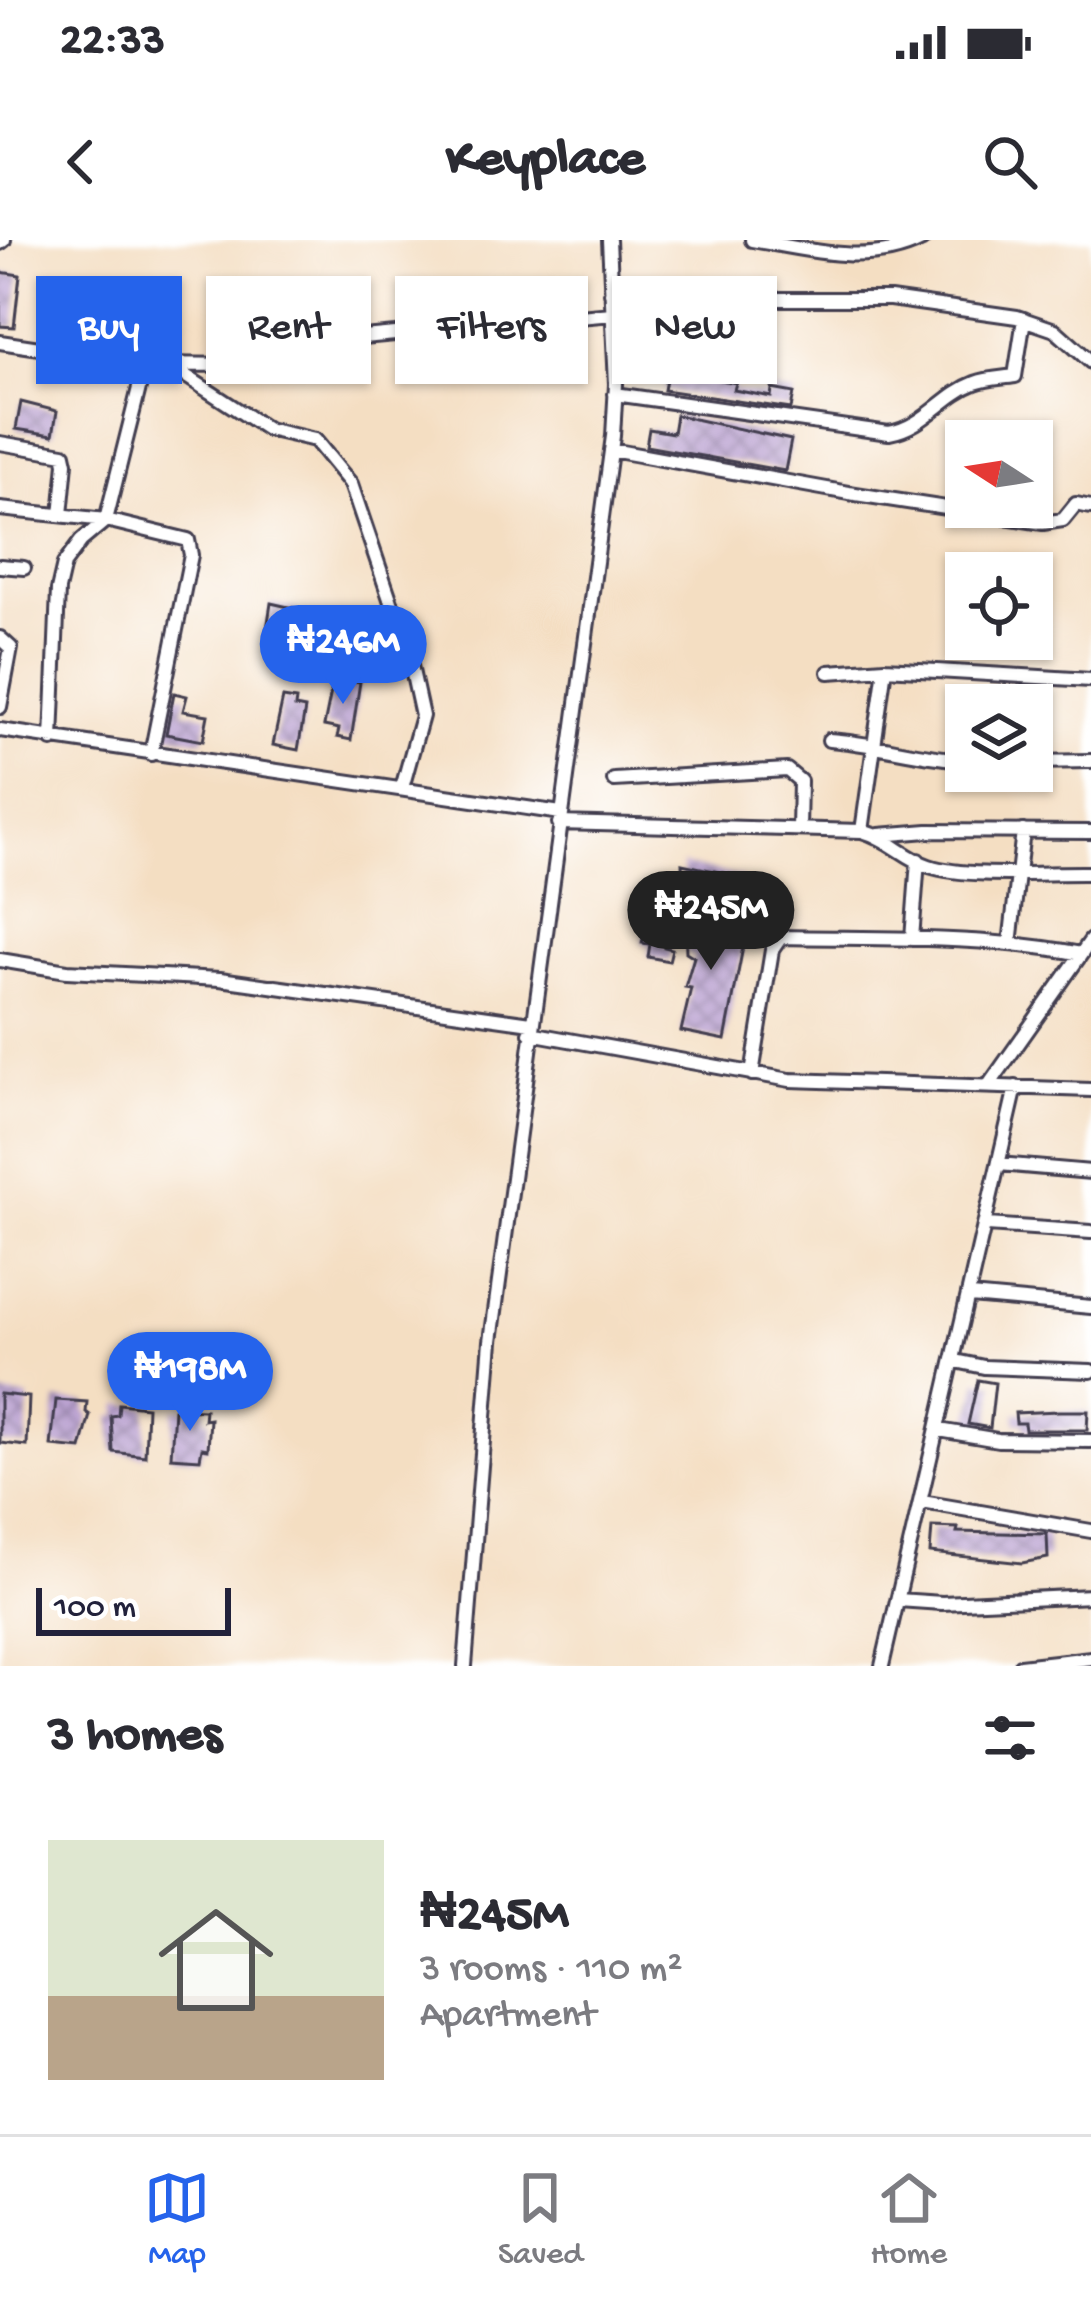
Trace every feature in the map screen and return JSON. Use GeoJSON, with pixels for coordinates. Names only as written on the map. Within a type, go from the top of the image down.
{"type":"FeatureCollection","features":[{"type":"Feature","properties":{"kind":"street"},"geometry":{"type":"LineString","coordinates":[[182,363],[248,365],[364,338],[612,314],[609,240]]}},
{"type":"Feature","properties":{"kind":"street"},"geometry":{"type":"LineString","coordinates":[[752,240],[828,254],[886,255],[922,240]]}},
{"type":"Feature","properties":{"kind":"street"},"geometry":{"type":"LineString","coordinates":[[611,293],[890,298],[1024,319],[1055,330],[1091,362]]}},
{"type":"Feature","properties":{"kind":"street"},"geometry":{"type":"LineString","coordinates":[[615,394],[900,431],[976,382],[1015,376],[1024,319]]}},
{"type":"Feature","properties":{"kind":"street"},"geometry":{"type":"LineString","coordinates":[[0,343],[36,348]]}},
{"type":"Feature","properties":{"kind":"street"},"geometry":{"type":"LineString","coordinates":[[182,374],[267,430],[315,440],[351,484],[408,652],[422,716],[401,788]]}},
{"type":"Feature","properties":{"kind":"street"},"geometry":{"type":"LineString","coordinates":[[52,740],[58,590],[64,564],[106,520],[141,384]]}},
{"type":"Feature","properties":{"kind":"street"},"geometry":{"type":"LineString","coordinates":[[465,1666],[491,1341],[611,450],[615,384]]}},
{"type":"Feature","properties":{"kind":"street"},"geometry":{"type":"LineString","coordinates":[[0,442],[64,454],[61,515]]}},
{"type":"Feature","properties":{"kind":"street"},"geometry":{"type":"LineString","coordinates":[[611,450],[1043,523],[1063,520],[1076,504],[1091,507]]}},
{"type":"Feature","properties":{"kind":"street"},"geometry":{"type":"LineString","coordinates":[[0,508],[106,520],[188,540],[191,555],[151,754]]}},
{"type":"Feature","properties":{"kind":"street"},"geometry":{"type":"LineString","coordinates":[[0,566],[24,568]]}},
{"type":"Feature","properties":{"kind":"street"},"geometry":{"type":"LineString","coordinates":[[0,638],[11,648],[0,707]]}},
{"type":"Feature","properties":{"kind":"street"},"geometry":{"type":"LineString","coordinates":[[862,831],[884,668]]}},
{"type":"Feature","properties":{"kind":"street"},"geometry":{"type":"LineString","coordinates":[[829,672],[884,668],[1091,680]]}},
{"type":"Feature","properties":{"kind":"street"},"geometry":{"type":"LineString","coordinates":[[0,730],[401,788],[560,818],[862,831],[918,860],[953,870],[1091,873]]}},
{"type":"Feature","properties":{"kind":"street"},"geometry":{"type":"LineString","coordinates":[[830,740],[874,742],[945,759]]}},
{"type":"Feature","properties":{"kind":"street"},"geometry":{"type":"LineString","coordinates":[[1053,761],[1091,760]]}},
{"type":"Feature","properties":{"kind":"street"},"geometry":{"type":"LineString","coordinates":[[614,779],[787,770],[800,781],[800,829]]}},
{"type":"Feature","properties":{"kind":"street"},"geometry":{"type":"LineString","coordinates":[[878,836],[928,831],[1091,832]]}},
{"type":"Feature","properties":{"kind":"street"},"geometry":{"type":"LineString","coordinates":[[1010,944],[1023,831]]}},
{"type":"Feature","properties":{"kind":"street"},"geometry":{"type":"LineString","coordinates":[[912,939],[918,860]]}},
{"type":"Feature","properties":{"kind":"street"},"geometry":{"type":"LineString","coordinates":[[752,1074],[775,942],[781,937],[1088,945]]}},
{"type":"Feature","properties":{"kind":"street"},"geometry":{"type":"LineString","coordinates":[[989,1085],[1088,945]]}},
{"type":"Feature","properties":{"kind":"street"},"geometry":{"type":"LineString","coordinates":[[0,960],[67,971],[220,979],[531,1028],[790,1080],[1091,1090]]}},
{"type":"Feature","properties":{"kind":"street"},"geometry":{"type":"LineString","coordinates":[[882,1666],[1016,1087]]}},
{"type":"Feature","properties":{"kind":"street"},"geometry":{"type":"LineString","coordinates":[[999,1164],[1091,1172]]}},
{"type":"Feature","properties":{"kind":"street"},"geometry":{"type":"LineString","coordinates":[[987,1225],[1091,1232]]}},
{"type":"Feature","properties":{"kind":"street"},"geometry":{"type":"LineString","coordinates":[[970,1296],[1091,1307]]}},
{"type":"Feature","properties":{"kind":"street"},"geometry":{"type":"LineString","coordinates":[[956,1361],[984,1367],[1091,1371]]}},
{"type":"Feature","properties":{"kind":"street"},"geometry":{"type":"LineString","coordinates":[[939,1430],[998,1440],[1091,1442]]}},
{"type":"Feature","properties":{"kind":"street"},"geometry":{"type":"LineString","coordinates":[[922,1502],[1091,1531]]}},
{"type":"Feature","properties":{"kind":"street"},"geometry":{"type":"LineString","coordinates":[[898,1600],[942,1603],[1091,1596]]}},
{"type":"Feature","properties":{"kind":"street"},"geometry":{"type":"LineString","coordinates":[[1029,1665],[1091,1658]]}},
{"type":"Feature","properties":{"kind":"building"},"geometry":{"type":"Polygon","coordinates":[[[0,272],[20,275],[14,327],[0,326],[0,272]]]}},
{"type":"Feature","properties":{"kind":"building"},"geometry":{"type":"Polygon","coordinates":[[[665,384],[736,384],[734,390],[771,397],[772,389],[794,393],[791,409],[664,390],[665,384]]]}},
{"type":"Feature","properties":{"kind":"building"},"geometry":{"type":"Polygon","coordinates":[[[21,402],[57,411],[53,435],[16,429],[21,402]]]}},
{"type":"Feature","properties":{"kind":"building"},"geometry":{"type":"Polygon","coordinates":[[[676,415],[791,440],[785,471],[646,446],[649,429],[673,433],[676,415]]]}},
{"type":"Feature","properties":{"kind":"building"},"geometry":{"type":"Polygon","coordinates":[[[271,603],[297,609],[290,640],[271,637],[273,630],[267,629],[271,603]]]}},
{"type":"Feature","properties":{"kind":"building"},"geometry":{"type":"Polygon","coordinates":[[[295,640],[321,645],[316,674],[289,668],[295,640]]]}},
{"type":"Feature","properties":{"kind":"building"},"geometry":{"type":"Polygon","coordinates":[[[334,677],[360,682],[351,740],[337,737],[339,729],[324,726],[334,677]]]}},
{"type":"Feature","properties":{"kind":"building"},"geometry":{"type":"Polygon","coordinates":[[[174,693],[187,696],[183,711],[208,715],[203,741],[166,734],[174,693]]]}},
{"type":"Feature","properties":{"kind":"building"},"geometry":{"type":"Polygon","coordinates":[[[283,698],[296,700],[295,707],[305,709],[298,750],[273,745],[283,698]]]}},
{"type":"Feature","properties":{"kind":"building"},"geometry":{"type":"Polygon","coordinates":[[[682,864],[755,884],[750,905],[735,901],[738,891],[683,883],[682,864]]]}},
{"type":"Feature","properties":{"kind":"building"},"geometry":{"type":"Polygon","coordinates":[[[664,881],[674,886],[664,947],[672,949],[669,961],[648,957],[650,944],[642,943],[654,893],[661,894],[664,881]]]}},
{"type":"Feature","properties":{"kind":"building"},"geometry":{"type":"Polygon","coordinates":[[[708,907],[735,923],[743,947],[725,1040],[681,1031],[691,988],[685,987],[694,957],[686,952],[685,923],[708,907]]]}},
{"type":"Feature","properties":{"kind":"building"},"geometry":{"type":"Polygon","coordinates":[[[978,1380],[995,1383],[990,1428],[968,1424],[978,1380]]]}},
{"type":"Feature","properties":{"kind":"building"},"geometry":{"type":"Polygon","coordinates":[[[0,1394],[29,1397],[27,1446],[0,1443],[0,1394]]]}},
{"type":"Feature","properties":{"kind":"building"},"geometry":{"type":"Polygon","coordinates":[[[56,1400],[87,1402],[90,1415],[81,1449],[51,1446],[56,1400]]]}},
{"type":"Feature","properties":{"kind":"building"},"geometry":{"type":"Polygon","coordinates":[[[119,1404],[147,1407],[145,1456],[113,1452],[111,1416],[118,1415],[119,1404]]]}},
{"type":"Feature","properties":{"kind":"building"},"geometry":{"type":"Polygon","coordinates":[[[174,1409],[205,1410],[204,1420],[210,1419],[208,1449],[202,1448],[200,1459],[171,1457],[174,1409]]]}},
{"type":"Feature","properties":{"kind":"building"},"geometry":{"type":"Polygon","coordinates":[[[1088,1411],[1087,1430],[1025,1430],[1024,1423],[1016,1423],[1015,1413],[1088,1411]]]}},
{"type":"Feature","properties":{"kind":"building"},"geometry":{"type":"Polygon","coordinates":[[[932,1527],[1047,1534],[1048,1558],[1022,1563],[930,1553],[932,1527]]]}}]}
